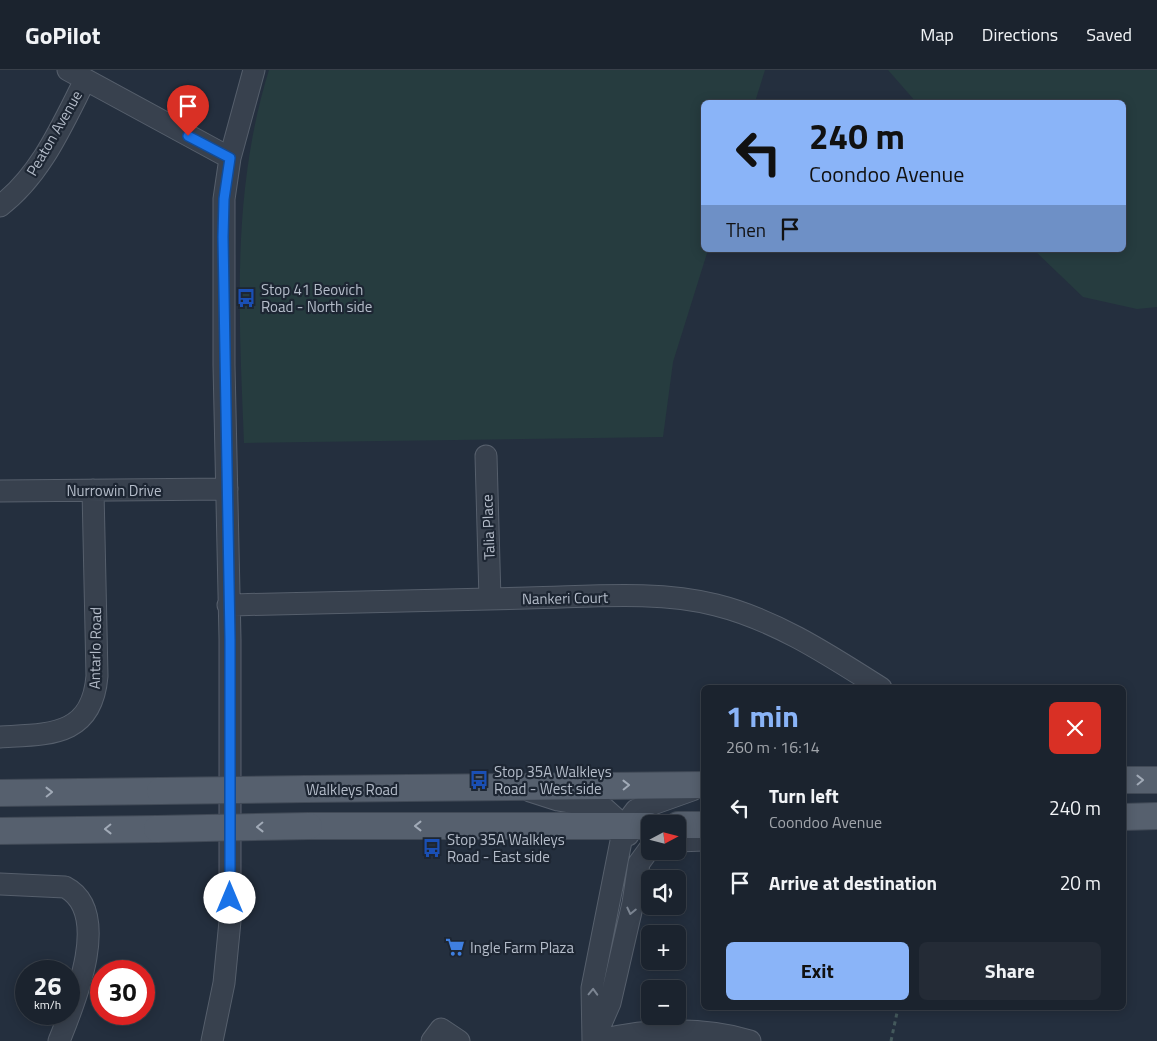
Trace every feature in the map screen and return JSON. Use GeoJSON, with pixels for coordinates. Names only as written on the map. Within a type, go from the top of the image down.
{"type":"FeatureCollection","features":[{"type":"Feature","properties":{"kind":"main road"},"geometry":{"type":"LineString","coordinates":[[1126,780],[1157,780]]}},
{"type":"Feature","properties":{"kind":"main road","name":"Walkleys Road"},"geometry":{"type":"LineString","coordinates":[[0,793],[701,786]]}},
{"type":"Feature","properties":{"kind":"main road"},"geometry":{"type":"LineString","coordinates":[[1126,817],[1157,816]]}},
{"type":"Feature","properties":{"kind":"main road"},"geometry":{"type":"LineString","coordinates":[[686,825],[701,825]]}},
{"type":"Feature","properties":{"kind":"main road"},"geometry":{"type":"LineString","coordinates":[[0,830],[309,826],[641,826]]}},
{"type":"Feature","properties":{"kind":"street"},"geometry":{"type":"LineString","coordinates":[[212,1041],[224,983],[230,921],[228,489],[223,237],[224,199],[230,158],[254,70]]}},
{"type":"Feature","properties":{"kind":"street"},"geometry":{"type":"LineString","coordinates":[[76,75],[230,158]]}},
{"type":"Feature","properties":{"kind":"street","name":"Peaton Avenue"},"geometry":{"type":"LineString","coordinates":[[0,206],[20,188],[43,158],[76,75]]}},
{"type":"Feature","properties":{"kind":"street","name":"Talia Place"},"geometry":{"type":"LineString","coordinates":[[486,456],[490,599]]}},
{"type":"Feature","properties":{"kind":"street","name":"Nurrowin Drive"},"geometry":{"type":"LineString","coordinates":[[0,491],[228,489]]}},
{"type":"Feature","properties":{"kind":"street","name":"Antarlo Road"},"geometry":{"type":"LineString","coordinates":[[0,737],[54,732],[65,729],[84,715],[96,694],[93,490]]}},
{"type":"Feature","properties":{"kind":"street","name":"Nankeri Court"},"geometry":{"type":"LineString","coordinates":[[228,605],[632,597],[715,604],[778,627],[876,685]]}},
{"type":"Feature","properties":{"kind":"street"},"geometry":{"type":"LineString","coordinates":[[594,1041],[592,988],[624,826],[636,810],[701,787]]}},
{"type":"Feature","properties":{"kind":"street"},"geometry":{"type":"LineString","coordinates":[[521,788],[558,800],[604,808],[624,826],[641,849]]}},
{"type":"Feature","properties":{"kind":"street"},"geometry":{"type":"LineString","coordinates":[[686,841],[701,840]]}},
{"type":"Feature","properties":{"kind":"street"},"geometry":{"type":"LineString","coordinates":[[594,1041],[610,1003],[644,860]]}},
{"type":"Feature","properties":{"kind":"street"},"geometry":{"type":"LineString","coordinates":[[0,884],[65,887],[73,891],[86,908],[89,938],[80,983],[60,1041]]}},
{"type":"Feature","properties":{"kind":"street"},"geometry":{"type":"LineString","coordinates":[[432,1041],[441,1029],[459,1041]]}},
{"type":"Feature","properties":{"kind":"street"},"geometry":{"type":"LineString","coordinates":[[594,1041],[643,1033],[702,1030],[750,1041]]}},
{"type":"Feature","properties":{"kind":"path"},"geometry":{"type":"LineString","coordinates":[[891,1041],[898,1010]]}},
{"type":"Feature","properties":{"kind":"green space"},"geometry":{"type":"Polygon","coordinates":[[[269,70],[765,70],[756,100],[701,100],[701,252],[707,252],[673,362],[663,437],[244,443],[240,349],[240,255],[248,162],[269,70]]]}},
{"type":"Feature","properties":{"kind":"green space"},"geometry":{"type":"Polygon","coordinates":[[[888,70],[1157,70],[1157,307],[1137,309],[1083,297],[1036,252],[1126,252],[1126,100],[914,100],[888,70]]]}},
{"type":"Feature","properties":{"kind":"place","name":"Stop 41 Beovich Road - North side"},"geometry":{"type":"Point","coordinates":[246,298]}},
{"type":"Feature","properties":{"kind":"place","name":"Stop 35A Walkleys Road - West side"},"geometry":{"type":"Point","coordinates":[479,780]}},
{"type":"Feature","properties":{"kind":"place","name":"Stop 35A Walkleys Road - East side"},"geometry":{"type":"Point","coordinates":[432,848]}},
{"type":"Feature","properties":{"kind":"place","name":"Ingle Farm Plaza"},"geometry":{"type":"Point","coordinates":[455,947]}},
{"type":"Feature","properties":{"kind":"route"},"geometry":{"type":"LineString","coordinates":[[188,136],[230,158],[224,199],[223,237],[230,639],[230,898]]}}]}
